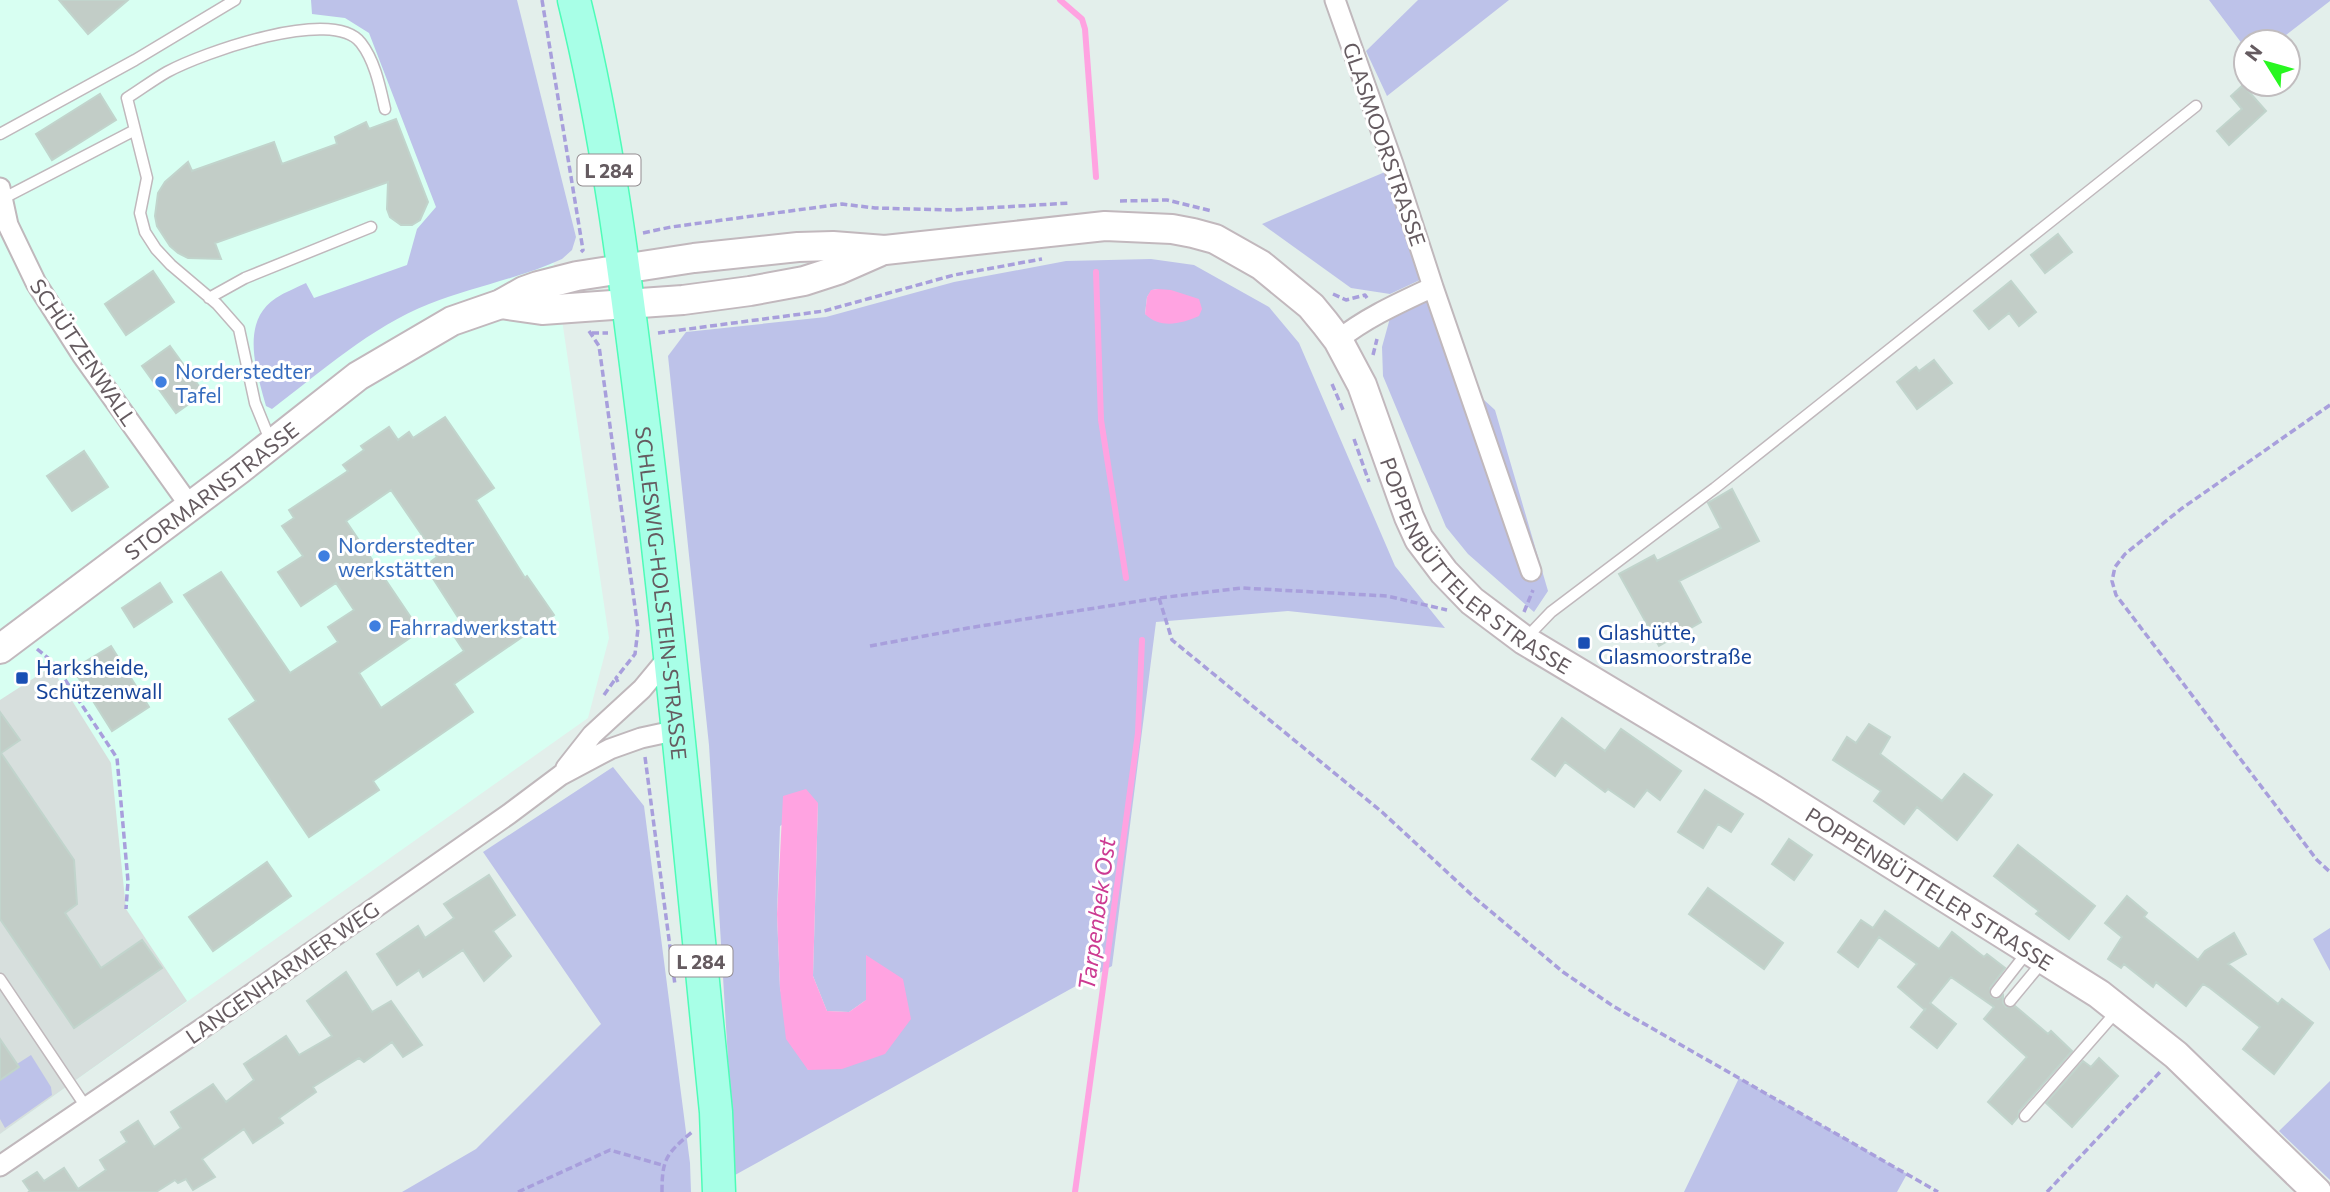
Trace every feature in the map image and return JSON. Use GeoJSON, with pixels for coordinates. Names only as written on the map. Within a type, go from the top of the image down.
{"type":"FeatureCollection","features":[{"type":"Feature","properties":{"kind":"main road","name":"SCHLESWIG-HOLSTEIN-STRASSE"},"geometry":{"type":"LineString","coordinates":[[574,0],[594,83],[624,270],[671,654],[716,1112],[719,1192]]}},
{"type":"Feature","properties":{"kind":"main road","name":"POPPENBÜTTELER STRASSE"},"geometry":{"type":"LineString","coordinates":[[624,270],[694,257],[797,247],[833,246],[885,250],[1105,226],[1162,228],[1215,239],[1261,265],[1311,306],[1338,340],[1362,385],[1419,539],[1444,572],[1472,601],[1523,627],[2118,1009],[2176,1055],[2317,1192]]}},
{"type":"Feature","properties":{"kind":"main road","name":"POPPENBÜTTELER STRASSE"},"geometry":{"type":"LineString","coordinates":[[630,318],[683,300],[804,281],[885,250]]}},
{"type":"Feature","properties":{"kind":"main road","name":"STORMARNSTRASSE"},"geometry":{"type":"LineString","coordinates":[[9,642],[358,376],[425,335],[474,312],[502,304],[524,291],[578,276],[624,270]]}},
{"type":"Feature","properties":{"kind":"main road","name":"STORMARNSTRASSE"},"geometry":{"type":"LineString","coordinates":[[502,304],[542,310],[581,306],[630,318]]}},
{"type":"Feature","properties":{"kind":"street","name":"GLASMOORSTRASSE"},"geometry":{"type":"LineString","coordinates":[[1335,0],[1531,571]]}},
{"type":"Feature","properties":{"kind":"street","name":"SCHÜTZENWALL"},"geometry":{"type":"LineString","coordinates":[[1,194],[8,225],[36,284],[82,355],[190,506]]}},
{"type":"Feature","properties":{"kind":"street"},"geometry":{"type":"LineString","coordinates":[[1338,340],[1378,313],[1433,287]]}},
{"type":"Feature","properties":{"kind":"street","name":"LANGENHARMER WEG"},"geometry":{"type":"LineString","coordinates":[[561,775],[593,735],[656,674],[671,654]]}},
{"type":"Feature","properties":{"kind":"street","name":"LANGENHARMER WEG"},"geometry":{"type":"LineString","coordinates":[[0,1166],[509,814],[561,775],[610,749],[641,738],[678,730]]}},
{"type":"Feature","properties":{"kind":"lane"},"geometry":{"type":"LineString","coordinates":[[0,134],[135,60],[235,0]]}},
{"type":"Feature","properties":{"kind":"lane"},"geometry":{"type":"LineString","coordinates":[[272,444],[255,403],[239,329],[217,304],[171,265],[145,232],[140,212],[147,178],[127,99],[169,71],[276,32],[342,30],[360,41],[375,70],[385,109]]}},
{"type":"Feature","properties":{"kind":"lane"},"geometry":{"type":"LineString","coordinates":[[1523,627],[1551,612],[1715,488],[2196,106]]}},
{"type":"Feature","properties":{"kind":"lane"},"geometry":{"type":"LineString","coordinates":[[1,194],[135,130]]}},
{"type":"Feature","properties":{"kind":"lane"},"geometry":{"type":"LineString","coordinates":[[209,298],[245,278],[371,227]]}},
{"type":"Feature","properties":{"kind":"lane"},"geometry":{"type":"LineString","coordinates":[[1996,992],[2036,955]]}},
{"type":"Feature","properties":{"kind":"lane"},"geometry":{"type":"LineString","coordinates":[[2010,1001],[2036,955]]}},
{"type":"Feature","properties":{"kind":"lane"},"geometry":{"type":"LineString","coordinates":[[0,979],[86,1107]]}},
{"type":"Feature","properties":{"kind":"lane"},"geometry":{"type":"LineString","coordinates":[[2025,1116],[2118,1009]]}},
{"type":"Feature","properties":{"kind":"path"},"geometry":{"type":"LineString","coordinates":[[542,0],[583,250],[574,260],[578,276]]}},
{"type":"Feature","properties":{"kind":"path"},"geometry":{"type":"LineString","coordinates":[[592,333],[630,318],[663,333],[824,310],[954,275],[1051,257]]}},
{"type":"Feature","properties":{"kind":"path"},"geometry":{"type":"LineString","coordinates":[[581,306],[584,326],[600,346],[638,629],[635,654],[616,678],[628,702]]}},
{"type":"Feature","properties":{"kind":"path"},"geometry":{"type":"LineString","coordinates":[[2330,405],[2181,509],[2120,561],[2115,567],[2112,581],[2116,595],[2316,860],[2330,872]]}},
{"type":"Feature","properties":{"kind":"path"},"geometry":{"type":"LineString","coordinates":[[1523,627],[1534,586],[1531,571]]}},
{"type":"Feature","properties":{"kind":"path"},"geometry":{"type":"LineString","coordinates":[[870,646],[1159,598],[1242,588],[1387,596],[1446,611],[1472,601]]}},
{"type":"Feature","properties":{"kind":"path"},"geometry":{"type":"LineString","coordinates":[[1159,598],[1172,640],[1382,812],[1475,898],[1563,972],[1613,1006],[1938,1192]]}},
{"type":"Feature","properties":{"kind":"path"},"geometry":{"type":"LineString","coordinates":[[9,642],[54,663],[117,758],[128,881],[127,908]]}},
{"type":"Feature","properties":{"kind":"path"},"geometry":{"type":"LineString","coordinates":[[641,738],[650,783],[677,998]]}},
{"type":"Feature","properties":{"kind":"path"},"geometry":{"type":"LineString","coordinates":[[2047,1192],[2176,1055]]}},
{"type":"Feature","properties":{"kind":"path"},"geometry":{"type":"LineString","coordinates":[[662,1192],[662,1166],[678,1144],[694,1130],[695,1141]]}},
{"type":"Feature","properties":{"kind":"path"},"geometry":{"type":"LineString","coordinates":[[518,1192],[610,1150],[662,1166]]}},
{"type":"Feature","properties":{"kind":"shaded area"},"geometry":{"type":"Polygon","coordinates":[[[0,0],[508,0],[552,252],[609,638],[588,718],[0,1134],[0,0]]]}},
{"type":"Feature","properties":{"kind":"shaded area"},"geometry":{"type":"Polygon","coordinates":[[[311,0],[517,0],[576,237],[572,250],[562,259],[429,304],[387,325],[367,337],[272,409],[266,406],[255,364],[254,334],[265,308],[279,296],[306,283],[314,298],[407,265],[417,229],[436,207],[369,33],[345,18],[312,14],[311,0]]]}},
{"type":"Feature","properties":{"kind":"shaded area"},"geometry":{"type":"Polygon","coordinates":[[[1418,0],[1509,0],[1387,96],[1366,51],[1418,0]]]}},
{"type":"Feature","properties":{"kind":"shaded area"},"geometry":{"type":"Polygon","coordinates":[[[2209,0],[2330,0],[2295,28],[2232,28],[2232,30],[2209,0]]]}},
{"type":"Feature","properties":{"kind":"shaded area"},"geometry":{"type":"Polygon","coordinates":[[[1385,172],[1422,279],[1390,294],[1351,288],[1262,224],[1385,172]]]}},
{"type":"Feature","properties":{"kind":"shaded area"},"geometry":{"type":"Polygon","coordinates":[[[1151,259],[1194,265],[1269,307],[1299,343],[1395,566],[1445,628],[1288,611],[1156,622],[1112,966],[735,1175],[709,745],[668,356],[686,332],[826,317],[954,282],[1066,261],[1151,259]],[[1158,289],[1152,290],[1147,297],[1145,314],[1181,322],[1158,289]],[[818,803],[780,826],[777,914],[780,989],[808,1070],[866,1000],[849,1012],[827,1011],[813,976],[818,803]]]}},
{"type":"Feature","properties":{"kind":"shaded area"},"geometry":{"type":"Polygon","coordinates":[[[1151,290],[1171,290],[1199,299],[1202,309],[1199,316],[1171,324],[1151,319],[1145,314],[1147,297],[1151,290]]]}},
{"type":"Feature","properties":{"kind":"shaded area"},"geometry":{"type":"Polygon","coordinates":[[[1444,291],[1483,399],[1495,410],[1548,591],[1534,612],[1468,554],[1446,527],[1383,376],[1382,347],[1390,318],[1444,291]]]}},
{"type":"Feature","properties":{"kind":"shaded area"},"geometry":{"type":"Polygon","coordinates":[[[51,667],[111,763],[126,909],[187,1001],[0,1134],[0,700],[51,667]]]}},
{"type":"Feature","properties":{"kind":"shaded area"},"geometry":{"type":"Polygon","coordinates":[[[613,767],[644,806],[690,1163],[691,1192],[402,1192],[476,1149],[601,1024],[483,852],[613,767]]]}},
{"type":"Feature","properties":{"kind":"shaded area"},"geometry":{"type":"Polygon","coordinates":[[[806,789],[818,803],[813,976],[827,1011],[849,1012],[866,1000],[866,955],[903,979],[911,1019],[885,1054],[842,1069],[808,1070],[786,1039],[780,989],[777,914],[783,796],[806,789]]]}},
{"type":"Feature","properties":{"kind":"shaded area"},"geometry":{"type":"Polygon","coordinates":[[[2330,928],[2330,971],[2313,939],[2330,928]]]}},
{"type":"Feature","properties":{"kind":"shaded area"},"geometry":{"type":"Polygon","coordinates":[[[31,1055],[51,1087],[52,1095],[5,1128],[0,1119],[0,1080],[31,1055]]]}},
{"type":"Feature","properties":{"kind":"shaded area"},"geometry":{"type":"Polygon","coordinates":[[[1739,1078],[1907,1174],[1897,1192],[1684,1192],[1739,1078]]]}},
{"type":"Feature","properties":{"kind":"shaded area"},"geometry":{"type":"Polygon","coordinates":[[[2330,1081],[2330,1180],[2279,1131],[2330,1081]]]}},
{"type":"Feature","properties":{"kind":"building"},"geometry":{"type":"Polygon","coordinates":[[[59,0],[128,0],[88,34],[59,0]]]}},
{"type":"Feature","properties":{"kind":"building"},"geometry":{"type":"Polygon","coordinates":[[[100,94],[116,120],[52,160],[36,134],[100,94]]]}},
{"type":"Feature","properties":{"kind":"building"},"geometry":{"type":"Polygon","coordinates":[[[2233,98],[2254,98],[2266,111],[2229,145],[2217,131],[2242,109],[2233,98]]]}},
{"type":"Feature","properties":{"kind":"building"},"geometry":{"type":"Polygon","coordinates":[[[396,119],[428,202],[420,220],[412,225],[401,225],[390,217],[387,209],[388,182],[215,243],[221,259],[188,258],[178,253],[157,226],[155,216],[158,193],[165,182],[188,162],[192,171],[274,142],[282,164],[337,144],[335,137],[366,122],[369,129],[396,119]]]}},
{"type":"Feature","properties":{"kind":"building"},"geometry":{"type":"Polygon","coordinates":[[[2058,234],[2072,252],[2045,273],[2031,255],[2058,234]]]}},
{"type":"Feature","properties":{"kind":"building"},"geometry":{"type":"Polygon","coordinates":[[[153,271],[174,302],[126,335],[105,304],[153,271]]]}},
{"type":"Feature","properties":{"kind":"building"},"geometry":{"type":"Polygon","coordinates":[[[2011,281],[2036,312],[2019,326],[2009,313],[1989,329],[1974,311],[2011,281]]]}},
{"type":"Feature","properties":{"kind":"building"},"geometry":{"type":"Polygon","coordinates":[[[170,346],[204,393],[176,413],[142,366],[170,346]]]}},
{"type":"Feature","properties":{"kind":"building"},"geometry":{"type":"Polygon","coordinates":[[[1934,360],[1952,383],[1917,409],[1897,382],[1916,367],[1919,371],[1934,360]]]}},
{"type":"Feature","properties":{"kind":"building"},"geometry":{"type":"Polygon","coordinates":[[[445,417],[494,488],[476,500],[525,578],[527,576],[554,615],[454,684],[473,712],[373,781],[379,790],[309,837],[229,719],[256,701],[184,595],[221,572],[290,673],[338,642],[328,627],[354,610],[336,583],[301,606],[278,572],[303,556],[282,526],[294,518],[289,510],[348,471],[343,465],[364,450],[361,446],[389,427],[398,440],[409,432],[413,438],[445,417]],[[391,490],[346,521],[420,631],[359,673],[381,708],[464,651],[450,630],[461,622],[425,566],[437,557],[391,490]]]}},
{"type":"Feature","properties":{"kind":"building"},"geometry":{"type":"Polygon","coordinates":[[[84,451],[108,487],[72,511],[47,476],[84,451]]]}},
{"type":"Feature","properties":{"kind":"building"},"geometry":{"type":"Polygon","coordinates":[[[1732,489],[1759,541],[1679,581],[1701,622],[1659,646],[1619,574],[1654,555],[1657,561],[1721,528],[1708,503],[1732,489]]]}},
{"type":"Feature","properties":{"kind":"building"},"geometry":{"type":"Polygon","coordinates":[[[160,583],[172,602],[134,627],[122,608],[160,583]]]}},
{"type":"Feature","properties":{"kind":"building"},"geometry":{"type":"Polygon","coordinates":[[[111,646],[149,707],[112,731],[73,669],[111,646]]]}},
{"type":"Feature","properties":{"kind":"building"},"geometry":{"type":"Polygon","coordinates":[[[0,712],[20,740],[1,753],[74,860],[77,904],[65,913],[101,968],[142,940],[162,968],[74,1028],[0,919],[0,712]]]}},
{"type":"Feature","properties":{"kind":"building"},"geometry":{"type":"Polygon","coordinates":[[[1562,718],[1605,751],[1621,729],[1681,771],[1660,800],[1647,790],[1634,807],[1608,789],[1605,792],[1565,762],[1555,776],[1532,759],[1562,718]]]}},
{"type":"Feature","properties":{"kind":"building"},"geometry":{"type":"Polygon","coordinates":[[[1869,724],[1890,737],[1880,754],[1942,801],[1964,774],[1992,795],[1957,840],[1917,807],[1904,824],[1874,801],[1881,791],[1833,760],[1847,737],[1856,743],[1869,724]]]}},
{"type":"Feature","properties":{"kind":"building"},"geometry":{"type":"Polygon","coordinates":[[[1705,790],[1743,814],[1731,832],[1718,824],[1703,848],[1678,832],[1705,790]]]}},
{"type":"Feature","properties":{"kind":"building"},"geometry":{"type":"Polygon","coordinates":[[[1789,839],[1812,855],[1794,880],[1772,864],[1789,839]]]}},
{"type":"Feature","properties":{"kind":"building"},"geometry":{"type":"Polygon","coordinates":[[[2018,845],[2095,906],[2069,939],[2036,914],[2039,911],[1994,876],[2018,845]]]}},
{"type":"Feature","properties":{"kind":"building"},"geometry":{"type":"Polygon","coordinates":[[[267,862],[291,896],[213,951],[189,917],[267,862]]]}},
{"type":"Feature","properties":{"kind":"building"},"geometry":{"type":"Polygon","coordinates":[[[489,875],[515,915],[493,931],[511,956],[484,981],[463,950],[423,977],[419,970],[397,985],[377,954],[418,926],[425,938],[454,918],[444,904],[489,875]]]}},
{"type":"Feature","properties":{"kind":"building"},"geometry":{"type":"Polygon","coordinates":[[[1708,888],[1783,943],[1764,969],[1689,914],[1708,888]]]}},
{"type":"Feature","properties":{"kind":"building"},"geometry":{"type":"Polygon","coordinates":[[[2127,896],[2147,913],[2144,917],[2198,960],[2205,951],[2234,933],[2246,954],[2228,964],[2278,1004],[2282,999],[2313,1023],[2274,1074],[2243,1049],[2260,1027],[2210,988],[2203,984],[2186,1006],[2156,982],[2153,987],[2124,964],[2121,968],[2108,959],[2122,937],[2105,923],[2127,896]]]}},
{"type":"Feature","properties":{"kind":"building"},"geometry":{"type":"Polygon","coordinates":[[[1885,911],[1939,949],[1952,932],[1984,957],[1987,954],[2005,968],[1990,988],[1991,997],[1998,999],[2003,995],[2006,1007],[2015,1006],[2048,1034],[2051,1031],[2072,1051],[2019,1111],[2012,1124],[1988,1102],[2027,1057],[1984,1019],[1994,1007],[1951,977],[1930,1003],[1956,1024],[1937,1048],[1911,1027],[1925,1010],[1898,987],[1917,964],[1879,937],[1858,967],[1838,952],[1861,920],[1873,928],[1885,911]]]}},
{"type":"Feature","properties":{"kind":"building"},"geometry":{"type":"Polygon","coordinates":[[[346,972],[372,1012],[391,1001],[422,1045],[403,1057],[392,1042],[364,1062],[359,1058],[313,1087],[316,1092],[279,1118],[283,1123],[253,1143],[244,1129],[202,1159],[215,1177],[193,1190],[186,1179],[178,1183],[175,1180],[156,1192],[28,1192],[30,1191],[23,1181],[37,1172],[44,1181],[64,1168],[78,1189],[106,1170],[100,1160],[127,1142],[121,1132],[138,1121],[154,1147],[181,1128],[171,1112],[213,1084],[226,1102],[254,1080],[244,1064],[286,1036],[299,1055],[332,1036],[307,1001],[346,972]]]}},
{"type":"Feature","properties":{"kind":"building"},"geometry":{"type":"Polygon","coordinates":[[[0,1039],[19,1067],[0,1080],[0,1039]]]}},
{"type":"Feature","properties":{"kind":"building"},"geometry":{"type":"Polygon","coordinates":[[[2099,1058],[2118,1076],[2072,1127],[2046,1103],[2083,1061],[2091,1067],[2099,1058]]]}},
{"type":"Feature","properties":{"kind":"waterway","name":"Tarpenbek Ost"},"geometry":{"type":"LineString","coordinates":[[1060,0],[1082,19],[1085,29],[1096,177]]}},
{"type":"Feature","properties":{"kind":"waterway","name":"Tarpenbek Ost"},"geometry":{"type":"LineString","coordinates":[[1096,272],[1101,420],[1126,578]]}},
{"type":"Feature","properties":{"kind":"waterway","name":"Tarpenbek Ost"},"geometry":{"type":"LineString","coordinates":[[1075,1192],[1138,733],[1142,640]]}},
{"type":"Feature","properties":{"kind":"place","name":"Norderstedter Tafel"},"geometry":{"type":"Point","coordinates":[161,382]}},
{"type":"Feature","properties":{"kind":"place","name":"Norderstedter werkstätten"},"geometry":{"type":"Point","coordinates":[324,556]}},
{"type":"Feature","properties":{"kind":"place","name":"Fahrradwerkstatt"},"geometry":{"type":"Point","coordinates":[375,626]}},
{"type":"Feature","properties":{"kind":"place","name":"Glashütte, Glasmoorstraße"},"geometry":{"type":"Point","coordinates":[1584,643]}},
{"type":"Feature","properties":{"kind":"place","name":"Harksheide, Schützenwall"},"geometry":{"type":"Point","coordinates":[22,678]}}]}
